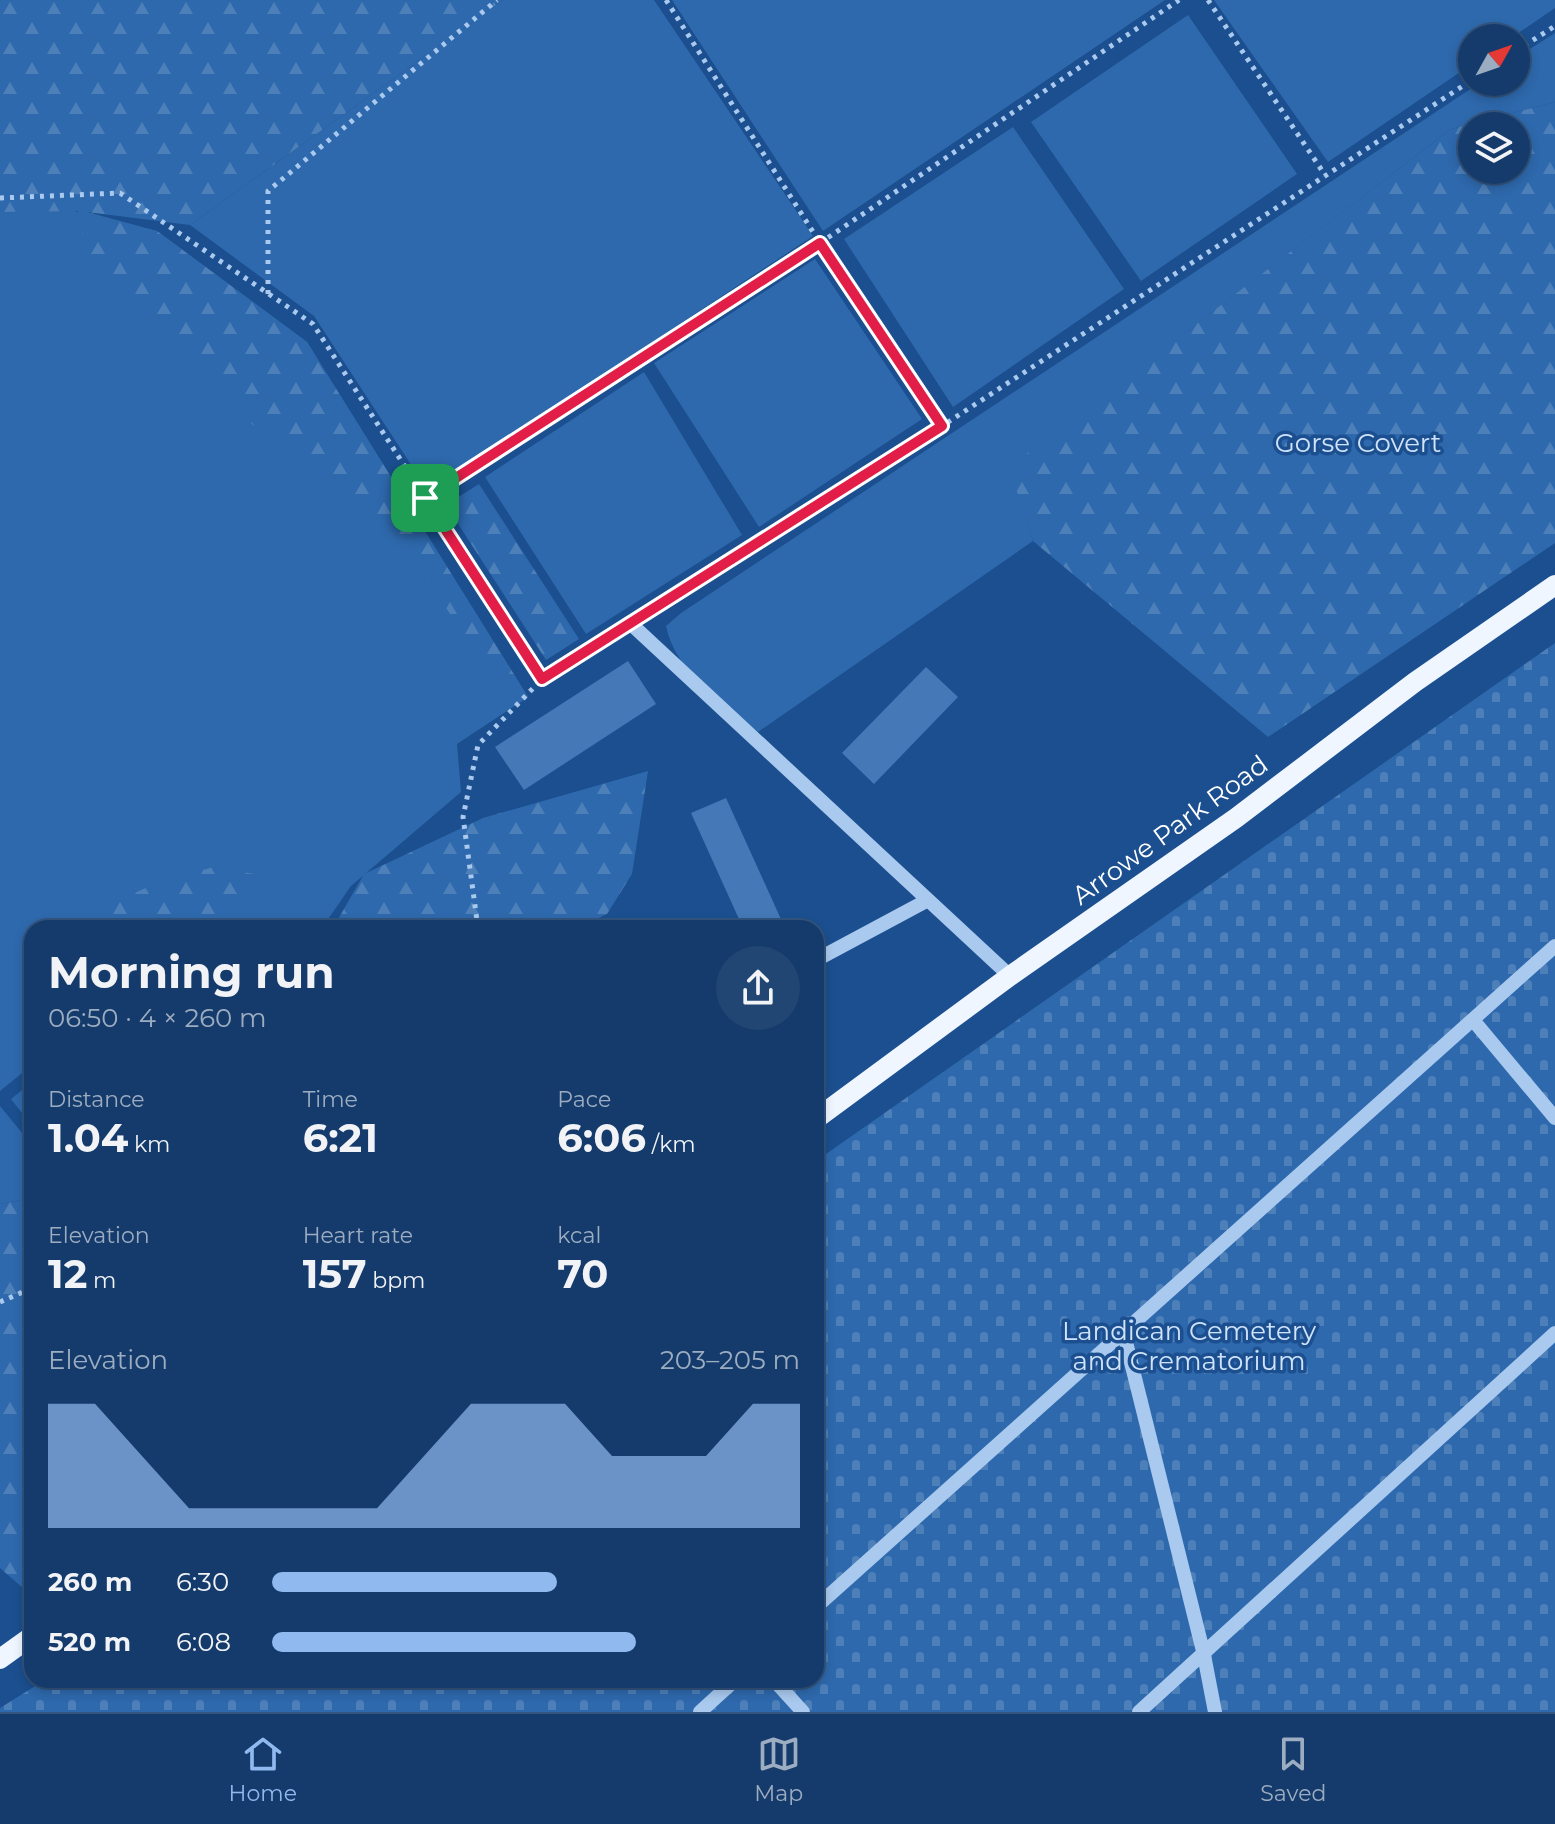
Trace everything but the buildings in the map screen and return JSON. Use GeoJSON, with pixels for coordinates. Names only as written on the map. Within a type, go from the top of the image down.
{"type":"FeatureCollection","features":[{"type":"Feature","properties":{"kind":"main road","name":"Arrowe Park Road"},"geometry":{"type":"LineString","coordinates":[[824,1113],[1010,976],[1236,818],[1415,682],[1555,585]]}},
{"type":"Feature","properties":{"kind":"main road"},"geometry":{"type":"LineString","coordinates":[[0,1659],[24,1642]]}},
{"type":"Feature","properties":{"kind":"lane"},"geometry":{"type":"LineString","coordinates":[[630,623],[1010,976]]}},
{"type":"Feature","properties":{"kind":"lane"},"geometry":{"type":"LineString","coordinates":[[824,956],[928,900]]}},
{"type":"Feature","properties":{"kind":"lane"},"geometry":{"type":"LineString","coordinates":[[824,1600],[1555,946]]}},
{"type":"Feature","properties":{"kind":"lane"},"geometry":{"type":"LineString","coordinates":[[1473,1020],[1555,1118]]}},
{"type":"Feature","properties":{"kind":"lane"},"geometry":{"type":"LineString","coordinates":[[1123,1330],[1204,1655],[1215,1712]]}},
{"type":"Feature","properties":{"kind":"lane"},"geometry":{"type":"LineString","coordinates":[[1139,1712],[1555,1333]]}},
{"type":"Feature","properties":{"kind":"lane"},"geometry":{"type":"LineString","coordinates":[[700,1712],[726,1688]]}},
{"type":"Feature","properties":{"kind":"lane"},"geometry":{"type":"LineString","coordinates":[[781,1688],[803,1712]]}},
{"type":"Feature","properties":{"kind":"path"},"geometry":{"type":"LineString","coordinates":[[268,294],[268,191],[497,0]]}},
{"type":"Feature","properties":{"kind":"path"},"geometry":{"type":"LineString","coordinates":[[666,0],[820,243],[942,426]]}},
{"type":"Feature","properties":{"kind":"path"},"geometry":{"type":"LineString","coordinates":[[425,498],[820,243],[1179,0]]}},
{"type":"Feature","properties":{"kind":"path"},"geometry":{"type":"LineString","coordinates":[[1208,0],[1325,176]]}},
{"type":"Feature","properties":{"kind":"path"},"geometry":{"type":"LineString","coordinates":[[1530,42],[1555,26]]}},
{"type":"Feature","properties":{"kind":"path"},"geometry":{"type":"LineString","coordinates":[[477,920],[463,817],[478,745],[542,679],[942,426],[1458,89]]}},
{"type":"Feature","properties":{"kind":"path"},"geometry":{"type":"LineString","coordinates":[[0,198],[120,193],[313,324],[542,679]]}},
{"type":"Feature","properties":{"kind":"path"},"geometry":{"type":"LineString","coordinates":[[0,1302],[24,1292]]}},
{"type":"Feature","properties":{"kind":"green space"},"geometry":{"type":"Polygon","coordinates":[[[0,0],[503,0],[190,225],[87,212],[157,231],[307,342],[528,697],[515,706],[394,534],[253,425],[87,258],[78,211],[0,212],[0,0]]]}},
{"type":"Feature","properties":{"kind":"green space"},"geometry":{"type":"Polygon","coordinates":[[[503,0],[654,0],[813,236],[434,486],[421,480],[314,316],[190,225],[503,0]]]}},
{"type":"Feature","properties":{"kind":"green space"},"geometry":{"type":"Polygon","coordinates":[[[672,0],[1165,0],[823,231],[672,0]]]}},
{"type":"Feature","properties":{"kind":"green space"},"geometry":{"type":"Polygon","coordinates":[[[1214,0],[1555,0],[1555,8],[1530,25],[1458,24],[1458,74],[1328,162],[1214,0]]]}},
{"type":"Feature","properties":{"kind":"green space"},"geometry":{"type":"Polygon","coordinates":[[[1188,15],[1297,174],[1141,281],[1031,122],[1188,15]]]}},
{"type":"Feature","properties":{"kind":"green space"},"geometry":{"type":"Polygon","coordinates":[[[1555,33],[1555,102],[1516,112],[1458,112],[1458,127],[1451,129],[1010,467],[1033,541],[758,732],[716,698],[679,658],[666,626],[681,613],[1460,96],[1530,96],[1530,49],[1555,33]]]}},
{"type":"Feature","properties":{"kind":"green space","name":"Gorse Covert"},"geometry":{"type":"Polygon","coordinates":[[[1555,102],[1555,543],[1268,737],[1033,541],[1009,467],[1451,129],[1458,127],[1458,184],[1530,184],[1530,112],[1516,112],[1555,102]]]}},
{"type":"Feature","properties":{"kind":"green space"},"geometry":{"type":"Polygon","coordinates":[[[1013,127],[1124,289],[953,407],[844,239],[1013,127]]]}},
{"type":"Feature","properties":{"kind":"green space"},"geometry":{"type":"Polygon","coordinates":[[[66,209],[157,231],[307,342],[528,697],[457,744],[461,792],[351,886],[328,920],[24,920],[24,1072],[0,1091],[0,212],[66,209]]]}},
{"type":"Feature","properties":{"kind":"green space"},"geometry":{"type":"Polygon","coordinates":[[[815,259],[922,419],[759,527],[654,363],[815,259]]]}},
{"type":"Feature","properties":{"kind":"green space"},"geometry":{"type":"Polygon","coordinates":[[[644,372],[742,535],[586,634],[485,477],[644,372]]]}},
{"type":"Feature","properties":{"kind":"green space"},"geometry":{"type":"Polygon","coordinates":[[[479,484],[579,639],[546,660],[446,505],[479,484]]]}},
{"type":"Feature","properties":{"kind":"green space","name":"Landican Cemetery and Crematorium"},"geometry":{"type":"Polygon","coordinates":[[[1555,643],[1555,1712],[0,1712],[0,1708],[32,1688],[824,1688],[824,1155],[1555,643]]]}},
{"type":"Feature","properties":{"kind":"green space"},"geometry":{"type":"Polygon","coordinates":[[[648,771],[632,874],[607,914],[595,920],[338,920],[364,874],[483,818],[648,771]]]}},
{"type":"Feature","properties":{"kind":"green space"},"geometry":{"type":"Polygon","coordinates":[[[213,867],[254,874],[241,900],[221,920],[103,920],[110,904],[148,887],[213,867]]]}},
{"type":"Feature","properties":{"kind":"green space"},"geometry":{"type":"Polygon","coordinates":[[[24,1088],[24,1116],[11,1099],[24,1088]]]}},
{"type":"Feature","properties":{"kind":"green space"},"geometry":{"type":"Polygon","coordinates":[[[0,1106],[24,1135],[24,1200],[0,1204],[0,1106]]]}},
{"type":"Feature","properties":{"kind":"green space"},"geometry":{"type":"Polygon","coordinates":[[[24,1200],[24,1589],[0,1568],[0,1204],[24,1200]]]}},
{"type":"Feature","properties":{"kind":"route"},"geometry":{"type":"LineString","coordinates":[[820,243],[942,426],[542,679],[425,498],[820,243]]}}]}
